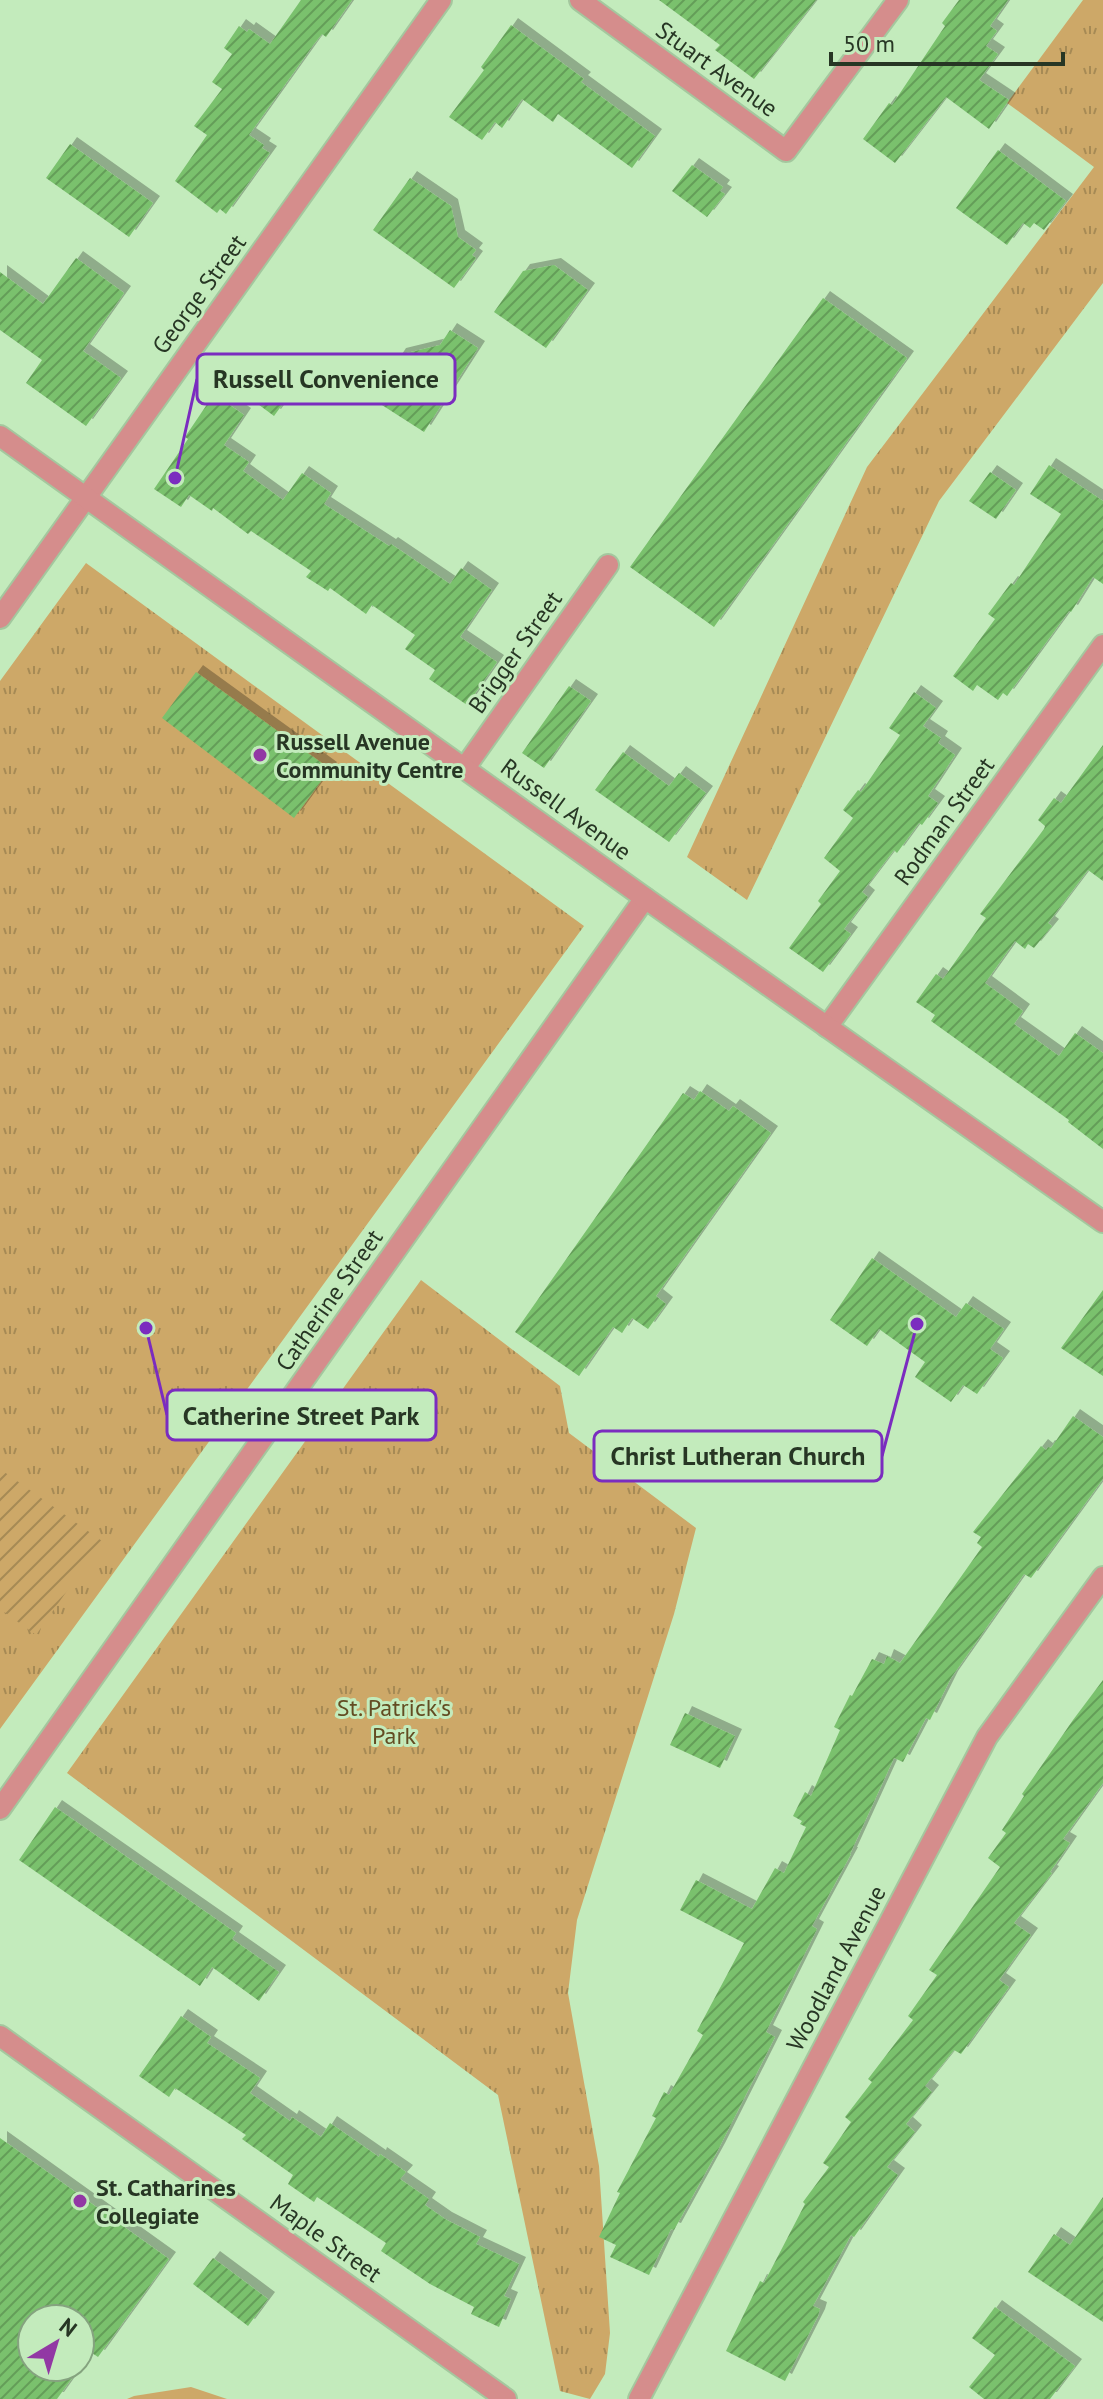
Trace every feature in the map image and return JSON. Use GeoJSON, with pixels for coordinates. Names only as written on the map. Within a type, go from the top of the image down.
{"type":"FeatureCollection","features":[{"type":"Feature","properties":{"kind":"street","name":"George Street"},"geometry":{"type":"LineString","coordinates":[[0,618],[441,0]]}},
{"type":"Feature","properties":{"kind":"street","name":"Stuart Avenue"},"geometry":{"type":"LineString","coordinates":[[580,0],[786,151],[898,0]]}},
{"type":"Feature","properties":{"kind":"street","name":"Russell Avenue"},"geometry":{"type":"LineString","coordinates":[[0,436],[1103,1222]]}},
{"type":"Feature","properties":{"kind":"street","name":"Brigger Street"},"geometry":{"type":"LineString","coordinates":[[464,769],[608,565]]}},
{"type":"Feature","properties":{"kind":"street","name":"Rodman Street"},"geometry":{"type":"LineString","coordinates":[[827,1027],[1103,645]]}},
{"type":"Feature","properties":{"kind":"street","name":"Catherine Street"},"geometry":{"type":"LineString","coordinates":[[0,1809],[645,898]]}},
{"type":"Feature","properties":{"kind":"street","name":"Woodland Avenue"},"geometry":{"type":"LineString","coordinates":[[639,2399],[987,1737],[1103,1577]]}},
{"type":"Feature","properties":{"kind":"street","name":"Maple Street"},"geometry":{"type":"LineString","coordinates":[[0,2036],[506,2399]]}},
{"type":"Feature","properties":{"kind":"green space"},"geometry":{"type":"Polygon","coordinates":[[[1083,0],[1103,0],[1103,283],[939,501],[747,900],[687,857],[867,467],[1094,167],[1007,103],[1083,0]]]}},
{"type":"Feature","properties":{"kind":"green space"},"geometry":{"type":"Polygon","coordinates":[[[86,563],[584,926],[0,1729],[0,681],[86,563]]]}},
{"type":"Feature","properties":{"kind":"green space","name":"St. Patrick's Park"},"geometry":{"type":"Polygon","coordinates":[[[421,1280],[560,1386],[569,1433],[696,1528],[674,1614],[577,1920],[568,1993],[599,2166],[610,2333],[605,2374],[590,2399],[560,2391],[498,2095],[67,1773],[421,1280]]]}},
{"type":"Feature","properties":{"kind":"green space"},"geometry":{"type":"Polygon","coordinates":[[[0,1469],[102,1541],[36,1635],[0,1609],[0,1469]]]}},
{"type":"Feature","properties":{"kind":"green space"},"geometry":{"type":"Polygon","coordinates":[[[191,2387],[227,2399],[127,2399],[134,2396],[191,2387]]]}},
{"type":"Feature","properties":{"kind":"building"},"geometry":{"type":"Polygon","coordinates":[[[301,0],[352,0],[326,37],[322,34],[314,44],[249,135],[270,153],[226,214],[220,209],[217,213],[175,181],[207,135],[194,126],[222,89],[212,82],[232,54],[224,48],[239,26],[247,32],[249,29],[270,44],[301,0]]]}},
{"type":"Feature","properties":{"kind":"building"},"geometry":{"type":"Polygon","coordinates":[[[659,0],[816,0],[754,79],[715,50],[720,45],[659,0]]]}},
{"type":"Feature","properties":{"kind":"building"},"geometry":{"type":"Polygon","coordinates":[[[959,0],[1008,0],[990,26],[997,31],[986,46],[998,54],[979,80],[1009,100],[989,129],[946,97],[895,163],[863,139],[889,103],[892,105],[959,0]]]}},
{"type":"Feature","properties":{"kind":"building"},"geometry":{"type":"Polygon","coordinates":[[[511,25],[584,79],[581,82],[655,136],[632,168],[558,114],[553,122],[522,99],[502,128],[495,122],[482,140],[449,117],[484,70],[481,67],[511,25]]]}},
{"type":"Feature","properties":{"kind":"building"},"geometry":{"type":"Polygon","coordinates":[[[70,144],[153,203],[129,237],[46,178],[70,144]]]}},
{"type":"Feature","properties":{"kind":"building"},"geometry":{"type":"Polygon","coordinates":[[[998,150],[1066,201],[1044,230],[1034,223],[1030,228],[1023,223],[1007,245],[956,208],[998,150]]]}},
{"type":"Feature","properties":{"kind":"building"},"geometry":{"type":"Polygon","coordinates":[[[692,165],[723,187],[720,191],[725,194],[707,217],[672,191],[692,165]]]}},
{"type":"Feature","properties":{"kind":"building"},"geometry":{"type":"Polygon","coordinates":[[[410,178],[451,206],[458,237],[476,250],[472,255],[476,258],[454,288],[373,230],[410,178]]]}},
{"type":"Feature","properties":{"kind":"building"},"geometry":{"type":"Polygon","coordinates":[[[76,258],[124,293],[83,351],[121,378],[86,426],[26,383],[42,360],[0,330],[0,272],[43,304],[76,258]]]}},
{"type":"Feature","properties":{"kind":"building"},"geometry":{"type":"Polygon","coordinates":[[[554,265],[588,290],[546,348],[494,312],[523,271],[554,265]]]}},
{"type":"Feature","properties":{"kind":"building"},"geometry":{"type":"Polygon","coordinates":[[[823,298],[907,358],[714,627],[630,567],[823,298]]]}},
{"type":"Feature","properties":{"kind":"building"},"geometry":{"type":"Polygon","coordinates":[[[450,330],[478,348],[424,432],[371,398],[399,355],[440,345],[450,330]]]}},
{"type":"Feature","properties":{"kind":"building"},"geometry":{"type":"Polygon","coordinates":[[[267,361],[298,383],[274,416],[236,388],[255,362],[262,368],[267,361]]]}},
{"type":"Feature","properties":{"kind":"building"},"geometry":{"type":"Polygon","coordinates":[[[214,394],[244,415],[224,445],[249,462],[243,471],[283,500],[302,473],[331,493],[324,504],[450,584],[461,568],[492,590],[460,637],[497,662],[467,705],[429,679],[435,670],[405,649],[415,635],[372,605],[366,614],[330,588],[328,591],[306,577],[311,571],[189,495],[181,507],[154,489],[214,394]]]}},
{"type":"Feature","properties":{"kind":"building"},"geometry":{"type":"Polygon","coordinates":[[[1049,465],[1103,501],[1103,584],[1093,577],[1071,612],[1007,696],[1003,693],[998,700],[977,685],[973,691],[953,676],[995,619],[988,614],[1011,583],[1014,585],[1061,514],[1030,494],[1049,465]]]}},
{"type":"Feature","properties":{"kind":"building"},"geometry":{"type":"Polygon","coordinates":[[[990,472],[1016,490],[996,519],[969,501],[990,472]]]}},
{"type":"Feature","properties":{"kind":"building","name":"Russell Avenue Community Centre"},"geometry":{"type":"Polygon","coordinates":[[[196,672],[330,769],[294,818],[162,718],[196,672]]]}},
{"type":"Feature","properties":{"kind":"building"},"geometry":{"type":"Polygon","coordinates":[[[569,686],[591,701],[544,768],[522,753],[569,686]]]}},
{"type":"Feature","properties":{"kind":"building"},"geometry":{"type":"Polygon","coordinates":[[[914,692],[936,708],[923,726],[941,738],[938,743],[955,755],[928,796],[938,803],[897,853],[894,850],[862,892],[868,897],[844,929],[851,934],[823,972],[789,948],[840,871],[824,858],[853,818],[843,810],[858,790],[861,792],[900,735],[889,728],[914,692]]]}},
{"type":"Feature","properties":{"kind":"building"},"geometry":{"type":"Polygon","coordinates":[[[1103,745],[1103,881],[1088,870],[1048,923],[1052,926],[1034,948],[1028,944],[1025,949],[1015,941],[985,983],[1023,1011],[1014,1024],[1059,1056],[1075,1033],[1103,1053],[1103,1149],[1069,1120],[931,1021],[935,1015],[916,1002],[936,974],[943,979],[986,918],[980,914],[1044,829],[1045,826],[1038,820],[1054,798],[1061,803],[1103,745]]]}},
{"type":"Feature","properties":{"kind":"building"},"geometry":{"type":"Polygon","coordinates":[[[623,752],[669,786],[679,773],[706,793],[669,842],[595,790],[623,752]]]}},
{"type":"Feature","properties":{"kind":"building"},"geometry":{"type":"Polygon","coordinates":[[[700,1091],[729,1111],[733,1106],[771,1133],[656,1296],[666,1304],[648,1329],[632,1318],[622,1333],[613,1327],[579,1376],[515,1332],[683,1093],[694,1100],[700,1091]]]}},
{"type":"Feature","properties":{"kind":"building"},"geometry":{"type":"Polygon","coordinates":[[[872,1258],[956,1317],[966,1303],[1004,1329],[990,1349],[1003,1358],[977,1394],[963,1385],[951,1402],[915,1377],[925,1362],[879,1329],[867,1346],[830,1320],[872,1258]]]}},
{"type":"Feature","properties":{"kind":"building"},"geometry":{"type":"Polygon","coordinates":[[[1103,1290],[1103,1376],[1061,1348],[1103,1290]]]}},
{"type":"Feature","properties":{"kind":"building"},"geometry":{"type":"Polygon","coordinates":[[[1073,1416],[1103,1437],[1103,1479],[1031,1578],[1024,1574],[951,1678],[930,1720],[926,1718],[903,1762],[894,1758],[851,1854],[812,1926],[817,1929],[766,2032],[775,2037],[718,2150],[674,2230],[671,2229],[649,2275],[610,2257],[616,2245],[599,2237],[620,2193],[617,2192],[656,2118],[652,2116],[664,2092],[669,2095],[703,2035],[697,2031],[744,1943],[680,1910],[696,1880],[752,1909],[775,1868],[784,1873],[806,1827],[793,1816],[805,1792],[811,1796],[840,1730],[834,1727],[872,1659],[884,1664],[887,1656],[900,1663],[982,1547],[977,1543],[981,1537],[973,1532],[1041,1446],[1046,1450],[1051,1448],[1073,1416]]]}},
{"type":"Feature","properties":{"kind":"building"},"geometry":{"type":"Polygon","coordinates":[[[1103,1680],[1103,1783],[1063,1839],[1070,1843],[1052,1873],[1014,1923],[1031,1935],[999,1980],[1009,1987],[961,2054],[954,2050],[925,2086],[932,2092],[906,2124],[915,2132],[887,2167],[898,2175],[854,2237],[851,2235],[813,2306],[820,2309],[818,2316],[785,2381],[726,2351],[760,2281],[764,2283],[805,2204],[803,2202],[829,2167],[823,2163],[851,2122],[845,2117],[872,2082],[868,2079],[913,2020],[908,2016],[937,1975],[929,1970],[1000,1867],[988,1858],[1006,1833],[1002,1830],[1024,1796],[1022,1794],[1103,1680]]]}},
{"type":"Feature","properties":{"kind":"building"},"geometry":{"type":"Polygon","coordinates":[[[685,1713],[735,1736],[720,1768],[670,1745],[685,1713]]]}},
{"type":"Feature","properties":{"kind":"building"},"geometry":{"type":"Polygon","coordinates":[[[55,1807],[236,1933],[232,1939],[279,1972],[259,2001],[212,1967],[200,1986],[19,1860],[55,1807]]]}},
{"type":"Feature","properties":{"kind":"building"},"geometry":{"type":"Polygon","coordinates":[[[181,2016],[211,2037],[207,2043],[260,2078],[250,2093],[290,2121],[292,2117],[321,2137],[330,2123],[379,2157],[380,2154],[406,2172],[400,2179],[429,2199],[425,2205],[480,2237],[476,2244],[519,2264],[504,2296],[511,2299],[499,2327],[471,2314],[474,2307],[430,2284],[381,2251],[386,2243],[317,2197],[314,2202],[288,2184],[293,2175],[242,2139],[246,2135],[175,2088],[169,2097],[139,2076],[181,2016]]]}},
{"type":"Feature","properties":{"kind":"building"},"geometry":{"type":"Polygon","coordinates":[[[0,2138],[169,2259],[98,2357],[96,2303],[16,2303],[16,2383],[68,2383],[57,2399],[0,2399],[0,2138]]]}},
{"type":"Feature","properties":{"kind":"building"},"geometry":{"type":"Polygon","coordinates":[[[1103,2197],[1103,2322],[1028,2272],[1054,2234],[1070,2245],[1103,2197]]]}},
{"type":"Feature","properties":{"kind":"building"},"geometry":{"type":"Polygon","coordinates":[[[213,2258],[268,2299],[248,2326],[193,2284],[213,2258]]]}},
{"type":"Feature","properties":{"kind":"building"},"geometry":{"type":"Polygon","coordinates":[[[995,2307],[1075,2366],[1050,2399],[984,2399],[969,2387],[995,2355],[972,2338],[995,2307]]]}},
{"type":"Feature","properties":{"kind":"place","name":"Russell Convenience"},"geometry":{"type":"Point","coordinates":[175,478]}},
{"type":"Feature","properties":{"kind":"place","name":"Russell Avenue Community Centre"},"geometry":{"type":"Point","coordinates":[260,755]}},
{"type":"Feature","properties":{"kind":"place","name":"Christ Lutheran Church"},"geometry":{"type":"Point","coordinates":[917,1324]}},
{"type":"Feature","properties":{"kind":"place","name":"Catherine Street Park"},"geometry":{"type":"Point","coordinates":[146,1328]}},
{"type":"Feature","properties":{"kind":"place","name":"St. Catharines Collegiate"},"geometry":{"type":"Point","coordinates":[80,2201]}}]}
